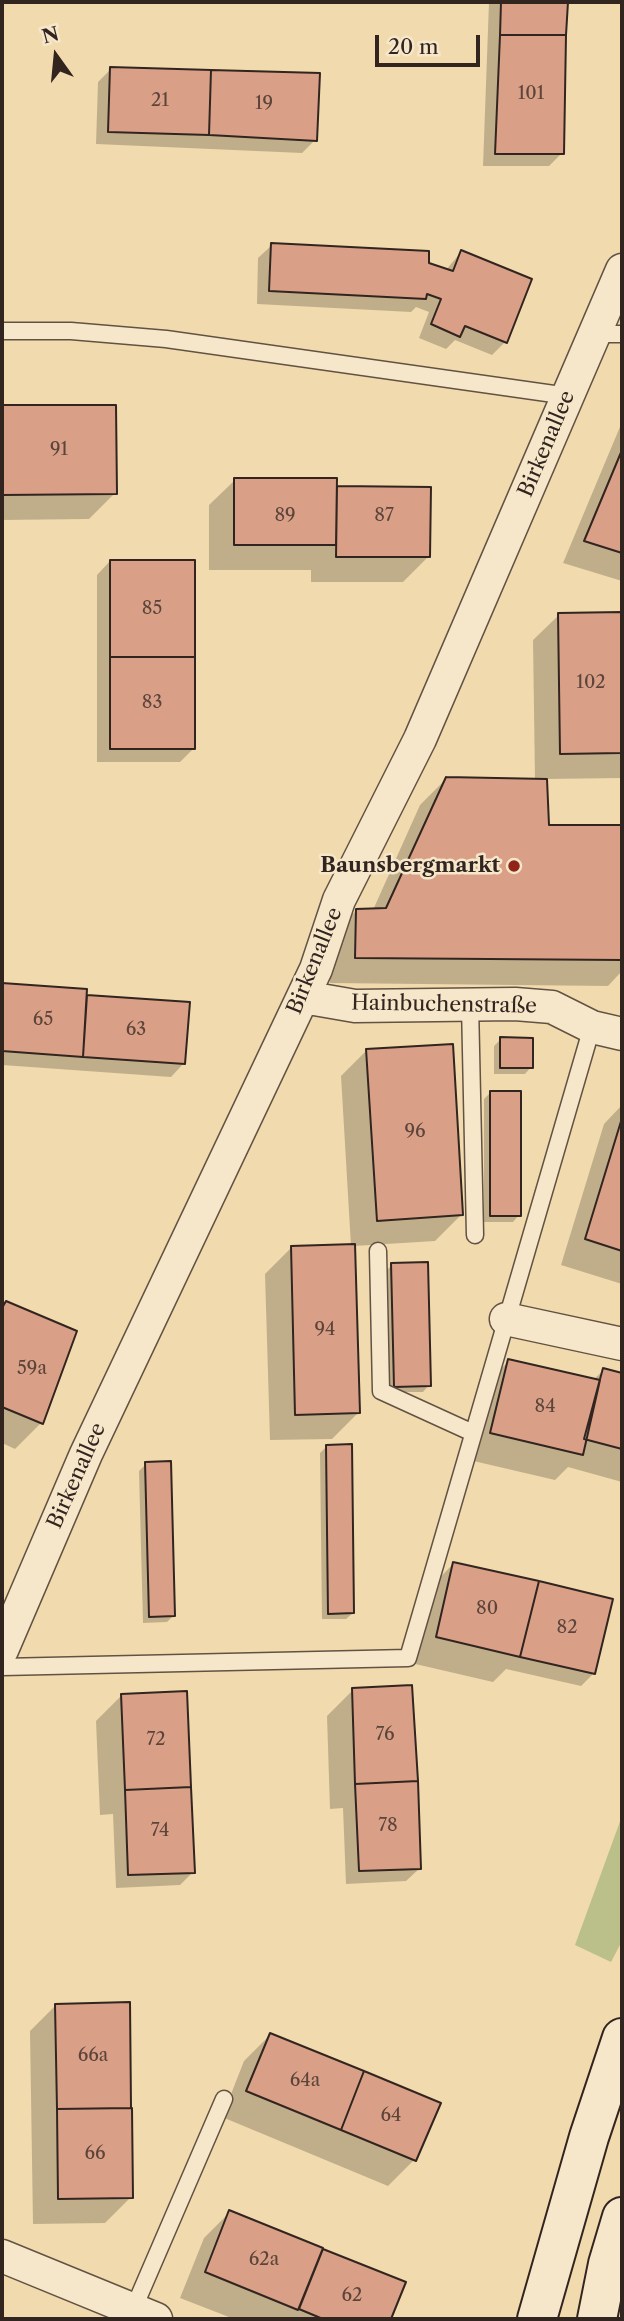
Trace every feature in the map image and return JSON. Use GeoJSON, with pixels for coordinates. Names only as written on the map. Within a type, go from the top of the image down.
{"type":"FeatureCollection","features":[{"type":"Feature","properties":{"kind":"main road"},"geometry":{"type":"LineString","coordinates":[[537,2319],[589,2137],[622,2038]]}},
{"type":"Feature","properties":{"kind":"main road"},"geometry":{"type":"LineString","coordinates":[[597,2319],[608,2264],[622,2217]]}},
{"type":"Feature","properties":{"kind":"street","name":"Birkenallee"},"geometry":{"type":"LineString","coordinates":[[2,1650],[86,1454],[316,969],[340,900],[421,739],[568,396],[609,334],[622,270]]}},
{"type":"Feature","properties":{"kind":"street","name":"Hainbuchenstraße"},"geometry":{"type":"LineString","coordinates":[[303,997],[355,1006],[470,1004],[552,1007],[607,1030]]}},
{"type":"Feature","properties":{"kind":"street"},"geometry":{"type":"LineString","coordinates":[[506,1319],[622,1344]]}},
{"type":"Feature","properties":{"kind":"street"},"geometry":{"type":"LineString","coordinates":[[2,2256],[145,2315]]}},
{"type":"Feature","properties":{"kind":"lane"},"geometry":{"type":"LineString","coordinates":[[2,331],[71,331],[166,340],[568,396]]}},
{"type":"Feature","properties":{"kind":"lane"},"geometry":{"type":"LineString","coordinates":[[470,1004],[475,1236]]}},
{"type":"Feature","properties":{"kind":"lane"},"geometry":{"type":"LineString","coordinates":[[2,1667],[408,1658],[506,1319],[607,1030]]}},
{"type":"Feature","properties":{"kind":"lane"},"geometry":{"type":"LineString","coordinates":[[378,1251],[381,1391],[473,1433]]}},
{"type":"Feature","properties":{"kind":"lane"},"geometry":{"type":"LineString","coordinates":[[145,2315],[224,2099]]}},
{"type":"Feature","properties":{"kind":"green space"},"geometry":{"type":"Polygon","coordinates":[[[622,1816],[622,1941],[611,1962],[575,1945],[622,1816]]]}},
{"type":"Feature","properties":{"kind":"building"},"geometry":{"type":"Polygon","coordinates":[[[501,2],[568,2],[566,35],[500,35],[501,2]]]}},
{"type":"Feature","properties":{"kind":"building"},"geometry":{"type":"Polygon","coordinates":[[[500,35],[566,35],[564,154],[495,154],[500,35]]]}},
{"type":"Feature","properties":{"kind":"building"},"geometry":{"type":"Polygon","coordinates":[[[110,67],[211,70],[209,135],[108,132],[110,67]]]}},
{"type":"Feature","properties":{"kind":"building"},"geometry":{"type":"Polygon","coordinates":[[[211,70],[320,73],[317,141],[209,135],[211,70]]]}},
{"type":"Feature","properties":{"kind":"building"},"geometry":{"type":"Polygon","coordinates":[[[271,243],[429,251],[429,263],[453,271],[461,250],[532,279],[507,343],[465,326],[460,337],[431,324],[441,299],[427,294],[426,299],[269,291],[271,243]]]}},
{"type":"Feature","properties":{"kind":"building"},"geometry":{"type":"Polygon","coordinates":[[[2,405],[116,405],[117,494],[2,495],[2,405]]]}},
{"type":"Feature","properties":{"kind":"building"},"geometry":{"type":"Polygon","coordinates":[[[622,450],[622,553],[584,541],[622,450]]]}},
{"type":"Feature","properties":{"kind":"building"},"geometry":{"type":"Polygon","coordinates":[[[234,478],[337,478],[336,545],[234,545],[234,478]]]}},
{"type":"Feature","properties":{"kind":"building"},"geometry":{"type":"Polygon","coordinates":[[[337,486],[431,487],[430,557],[336,557],[337,486]]]}},
{"type":"Feature","properties":{"kind":"building"},"geometry":{"type":"Polygon","coordinates":[[[110,560],[195,560],[195,657],[110,657],[110,560]]]}},
{"type":"Feature","properties":{"kind":"building"},"geometry":{"type":"Polygon","coordinates":[[[622,612],[622,753],[560,754],[558,613],[622,612]]]}},
{"type":"Feature","properties":{"kind":"building"},"geometry":{"type":"Polygon","coordinates":[[[110,657],[195,657],[195,749],[110,749],[110,657]]]}},
{"type":"Feature","properties":{"kind":"building","name":"Baunsbergmarkt"},"geometry":{"type":"Polygon","coordinates":[[[446,777],[547,779],[549,825],[622,825],[622,960],[355,958],[356,909],[386,908],[446,777]]]}},
{"type":"Feature","properties":{"kind":"building"},"geometry":{"type":"Polygon","coordinates":[[[2,983],[87,989],[83,1057],[2,1051],[2,983]]]}},
{"type":"Feature","properties":{"kind":"building"},"geometry":{"type":"Polygon","coordinates":[[[87,995],[190,1002],[185,1064],[83,1057],[87,995]]]}},
{"type":"Feature","properties":{"kind":"building"},"geometry":{"type":"Polygon","coordinates":[[[500,1037],[533,1038],[533,1068],[500,1068],[500,1037]]]}},
{"type":"Feature","properties":{"kind":"building"},"geometry":{"type":"Polygon","coordinates":[[[453,1044],[463,1215],[377,1221],[366,1049],[453,1044]]]}},
{"type":"Feature","properties":{"kind":"building"},"geometry":{"type":"Polygon","coordinates":[[[490,1091],[521,1091],[521,1216],[490,1216],[490,1091]]]}},
{"type":"Feature","properties":{"kind":"building"},"geometry":{"type":"Polygon","coordinates":[[[622,1118],[622,1251],[585,1239],[622,1118]]]}},
{"type":"Feature","properties":{"kind":"building"},"geometry":{"type":"Polygon","coordinates":[[[355,1244],[360,1413],[295,1415],[291,1246],[355,1244]]]}},
{"type":"Feature","properties":{"kind":"building"},"geometry":{"type":"Polygon","coordinates":[[[428,1262],[431,1386],[394,1387],[391,1263],[428,1262]]]}},
{"type":"Feature","properties":{"kind":"building"},"geometry":{"type":"Polygon","coordinates":[[[6,1301],[77,1331],[43,1424],[2,1407],[2,1308],[6,1301]]]}},
{"type":"Feature","properties":{"kind":"building"},"geometry":{"type":"Polygon","coordinates":[[[508,1359],[600,1380],[583,1455],[490,1433],[508,1359]]]}},
{"type":"Feature","properties":{"kind":"building"},"geometry":{"type":"Polygon","coordinates":[[[603,1368],[622,1373],[622,1449],[584,1439],[603,1368]]]}},
{"type":"Feature","properties":{"kind":"building"},"geometry":{"type":"Polygon","coordinates":[[[352,1444],[354,1613],[328,1614],[326,1445],[352,1444]]]}},
{"type":"Feature","properties":{"kind":"building"},"geometry":{"type":"Polygon","coordinates":[[[171,1461],[175,1616],[149,1617],[145,1462],[171,1461]]]}},
{"type":"Feature","properties":{"kind":"building"},"geometry":{"type":"Polygon","coordinates":[[[453,1562],[539,1581],[520,1657],[436,1637],[453,1562]]]}},
{"type":"Feature","properties":{"kind":"building"},"geometry":{"type":"Polygon","coordinates":[[[539,1581],[613,1599],[595,1674],[520,1657],[539,1581]]]}},
{"type":"Feature","properties":{"kind":"building"},"geometry":{"type":"Polygon","coordinates":[[[412,1685],[418,1781],[355,1784],[352,1688],[412,1685]]]}},
{"type":"Feature","properties":{"kind":"building"},"geometry":{"type":"Polygon","coordinates":[[[187,1691],[191,1787],[125,1790],[121,1694],[187,1691]]]}},
{"type":"Feature","properties":{"kind":"building"},"geometry":{"type":"Polygon","coordinates":[[[418,1781],[421,1869],[359,1871],[355,1784],[418,1781]]]}},
{"type":"Feature","properties":{"kind":"building"},"geometry":{"type":"Polygon","coordinates":[[[191,1787],[195,1873],[128,1875],[125,1790],[191,1787]]]}},
{"type":"Feature","properties":{"kind":"building"},"geometry":{"type":"Polygon","coordinates":[[[130,2002],[131,2108],[57,2109],[55,2004],[130,2002]]]}},
{"type":"Feature","properties":{"kind":"building"},"geometry":{"type":"Polygon","coordinates":[[[270,2033],[364,2071],[341,2130],[246,2091],[270,2033]]]}},
{"type":"Feature","properties":{"kind":"building"},"geometry":{"type":"Polygon","coordinates":[[[364,2071],[441,2103],[416,2161],[341,2130],[364,2071]]]}},
{"type":"Feature","properties":{"kind":"building"},"geometry":{"type":"Polygon","coordinates":[[[132,2108],[133,2198],[58,2199],[57,2109],[132,2108]]]}},
{"type":"Feature","properties":{"kind":"building"},"geometry":{"type":"Polygon","coordinates":[[[229,2210],[323,2248],[298,2310],[205,2272],[229,2210]]]}},
{"type":"Feature","properties":{"kind":"building"},"geometry":{"type":"Polygon","coordinates":[[[323,2249],[406,2282],[391,2319],[323,2319],[299,2309],[323,2249]]]}},
{"type":"Feature","properties":{"kind":"place","name":"Baunsbergmarkt"},"geometry":{"type":"Point","coordinates":[514,866]}}]}
